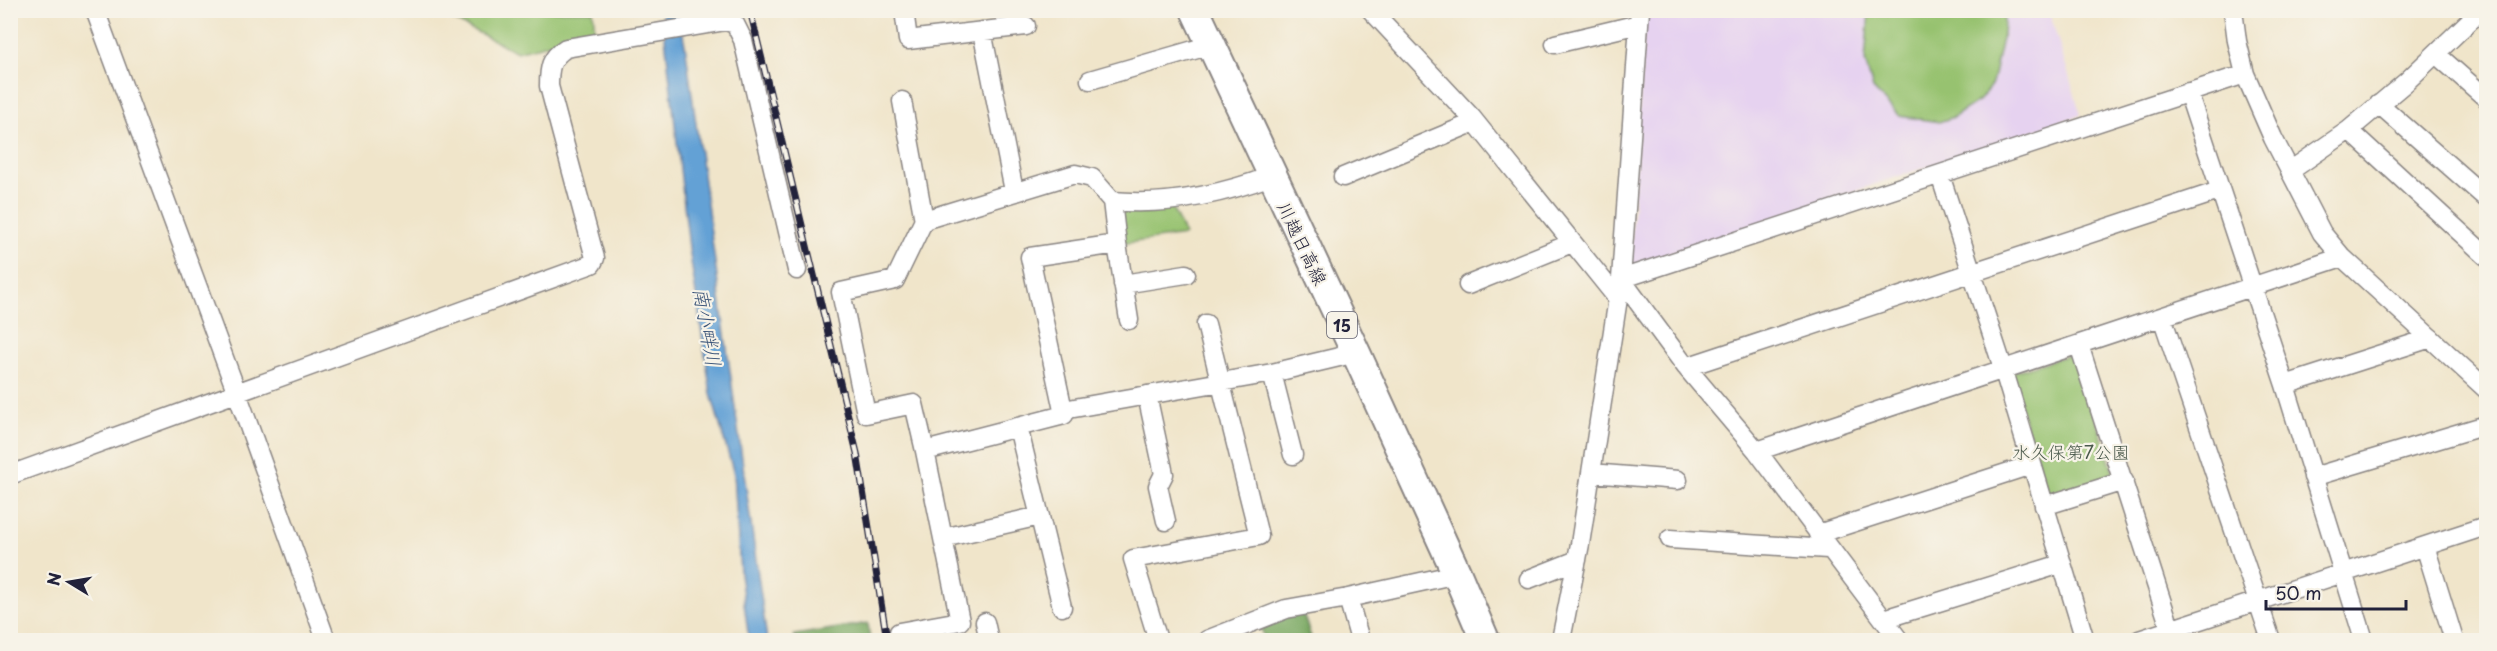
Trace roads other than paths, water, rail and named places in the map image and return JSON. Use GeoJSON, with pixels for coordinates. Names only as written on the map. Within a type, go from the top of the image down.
{"type":"FeatureCollection","features":[{"type":"Feature","properties":{"kind":"main road","name":"川越日高線"},"geometry":{"type":"LineString","coordinates":[[1195,10],[1356,353],[1485,640]]}},
{"type":"Feature","properties":{"kind":"street"},"geometry":{"type":"LineString","coordinates":[[95,10],[326,640]]}},
{"type":"Feature","properties":{"kind":"street"},"geometry":{"type":"LineString","coordinates":[[904,10],[908,40],[1026,26]]}},
{"type":"Feature","properties":{"kind":"street"},"geometry":{"type":"LineString","coordinates":[[1371,10],[1475,122],[1618,299]]}},
{"type":"Feature","properties":{"kind":"street"},"geometry":{"type":"LineString","coordinates":[[2233,10],[2245,74],[2272,138],[2322,233],[2343,257],[2487,389]]}},
{"type":"Feature","properties":{"kind":"street"},"geometry":{"type":"LineString","coordinates":[[2290,171],[2349,130],[2406,82],[2481,10]]}},
{"type":"Feature","properties":{"kind":"street"},"geometry":{"type":"LineString","coordinates":[[1555,44],[1639,17],[1621,279],[1577,560],[1561,640]]}},
{"type":"Feature","properties":{"kind":"street"},"geometry":{"type":"LineString","coordinates":[[10,475],[592,264],[595,258],[549,86],[549,65],[557,54],[566,48],[726,21],[735,24],[743,40],[797,270]]}},
{"type":"Feature","properties":{"kind":"street"},"geometry":{"type":"LineString","coordinates":[[982,31],[1014,191]]}},
{"type":"Feature","properties":{"kind":"street"},"geometry":{"type":"LineString","coordinates":[[1090,80],[1211,45]]}},
{"type":"Feature","properties":{"kind":"street"},"geometry":{"type":"LineString","coordinates":[[2436,54],[2487,98]]}},
{"type":"Feature","properties":{"kind":"street"},"geometry":{"type":"LineString","coordinates":[[1621,279],[2245,74]]}},
{"type":"Feature","properties":{"kind":"street"},"geometry":{"type":"LineString","coordinates":[[2187,92],[2285,385],[2364,640]]}},
{"type":"Feature","properties":{"kind":"street"},"geometry":{"type":"LineString","coordinates":[[900,640],[899,632],[960,621],[914,404],[866,414],[842,292],[895,280],[924,220],[902,101]]}},
{"type":"Feature","properties":{"kind":"street"},"geometry":{"type":"LineString","coordinates":[[2379,104],[2487,198]]}},
{"type":"Feature","properties":{"kind":"street"},"geometry":{"type":"LineString","coordinates":[[1343,177],[1475,122]]}},
{"type":"Feature","properties":{"kind":"street"},"geometry":{"type":"LineString","coordinates":[[2349,130],[2487,256]]}},
{"type":"Feature","properties":{"kind":"street"},"geometry":{"type":"LineString","coordinates":[[924,220],[1075,174],[1092,178],[1112,201],[1129,321]]}},
{"type":"Feature","properties":{"kind":"street"},"geometry":{"type":"LineString","coordinates":[[1940,175],[2003,369],[2085,640]]}},
{"type":"Feature","properties":{"kind":"street"},"geometry":{"type":"LineString","coordinates":[[1112,201],[1143,203],[1182,200],[1271,176]]}},
{"type":"Feature","properties":{"kind":"street"},"geometry":{"type":"LineString","coordinates":[[1686,367],[2219,191]]}},
{"type":"Feature","properties":{"kind":"street"},"geometry":{"type":"LineString","coordinates":[[1468,285],[1572,243]]}},
{"type":"Feature","properties":{"kind":"street"},"geometry":{"type":"LineString","coordinates":[[925,451],[1064,416],[1030,257],[1117,244]]}},
{"type":"Feature","properties":{"kind":"street"},"geometry":{"type":"LineString","coordinates":[[1757,451],[2343,257]]}},
{"type":"Feature","properties":{"kind":"street"},"geometry":{"type":"LineString","coordinates":[[1123,285],[1186,274]]}},
{"type":"Feature","properties":{"kind":"street"},"geometry":{"type":"LineString","coordinates":[[1621,279],[1686,367],[1757,451],[1823,542],[1899,640]]}},
{"type":"Feature","properties":{"kind":"street"},"geometry":{"type":"LineString","coordinates":[[2162,317],[2271,640]]}},
{"type":"Feature","properties":{"kind":"street"},"geometry":{"type":"LineString","coordinates":[[1158,640],[1133,559],[1259,536],[1206,324]]}},
{"type":"Feature","properties":{"kind":"street"},"geometry":{"type":"LineString","coordinates":[[2285,385],[2431,338]]}},
{"type":"Feature","properties":{"kind":"street"},"geometry":{"type":"LineString","coordinates":[[2079,345],[2173,635]]}},
{"type":"Feature","properties":{"kind":"street"},"geometry":{"type":"LineString","coordinates":[[1063,410],[1272,373],[1356,353]]}},
{"type":"Feature","properties":{"kind":"street"},"geometry":{"type":"LineString","coordinates":[[1272,373],[1293,455]]}},
{"type":"Feature","properties":{"kind":"street"},"geometry":{"type":"LineString","coordinates":[[1147,395],[1164,474],[1158,486],[1166,521]]}},
{"type":"Feature","properties":{"kind":"street"},"geometry":{"type":"LineString","coordinates":[[2313,477],[2487,425]]}},
{"type":"Feature","properties":{"kind":"street"},"geometry":{"type":"LineString","coordinates":[[1017,427],[1062,606]]}},
{"type":"Feature","properties":{"kind":"street"},"geometry":{"type":"LineString","coordinates":[[1670,539],[1823,542],[2031,465]]}},
{"type":"Feature","properties":{"kind":"street"},"geometry":{"type":"LineString","coordinates":[[1591,473],[1678,480]]}},
{"type":"Feature","properties":{"kind":"street"},"geometry":{"type":"LineString","coordinates":[[2044,506],[2124,481]]}},
{"type":"Feature","properties":{"kind":"street"},"geometry":{"type":"LineString","coordinates":[[943,538],[1040,516]]}},
{"type":"Feature","properties":{"kind":"street"},"geometry":{"type":"LineString","coordinates":[[2139,640],[2173,635],[2343,572],[2487,526]]}},
{"type":"Feature","properties":{"kind":"street"},"geometry":{"type":"LineString","coordinates":[[2426,546],[2454,640]]}},
{"type":"Feature","properties":{"kind":"street"},"geometry":{"type":"LineString","coordinates":[[1529,579],[1577,560]]}},
{"type":"Feature","properties":{"kind":"street"},"geometry":{"type":"LineString","coordinates":[[1884,619],[2061,564]]}},
{"type":"Feature","properties":{"kind":"street"},"geometry":{"type":"LineString","coordinates":[[1207,640],[1286,609],[1457,574]]}},
{"type":"Feature","properties":{"kind":"street"},"geometry":{"type":"LineString","coordinates":[[1348,598],[1360,640]]}},
{"type":"Feature","properties":{"kind":"street"},"geometry":{"type":"LineString","coordinates":[[985,622],[989,640]]}},
{"type":"Feature","properties":{"kind":"water","name":"南小畔川"},"geometry":{"type":"Polygon","coordinates":[[[662,11],[679,11],[686,51],[767,640],[749,640],[740,573],[734,474],[711,394],[689,248],[662,11]]]}},
{"type":"Feature","properties":{"kind":"railway"},"geometry":{"type":"LineString","coordinates":[[750,10],[857,453],[887,640]]}},
{"type":"Feature","properties":{"kind":"park label","name":"水久保第7公園"},"geometry":{"type":"Point","coordinates":[2071,451]}}]}
